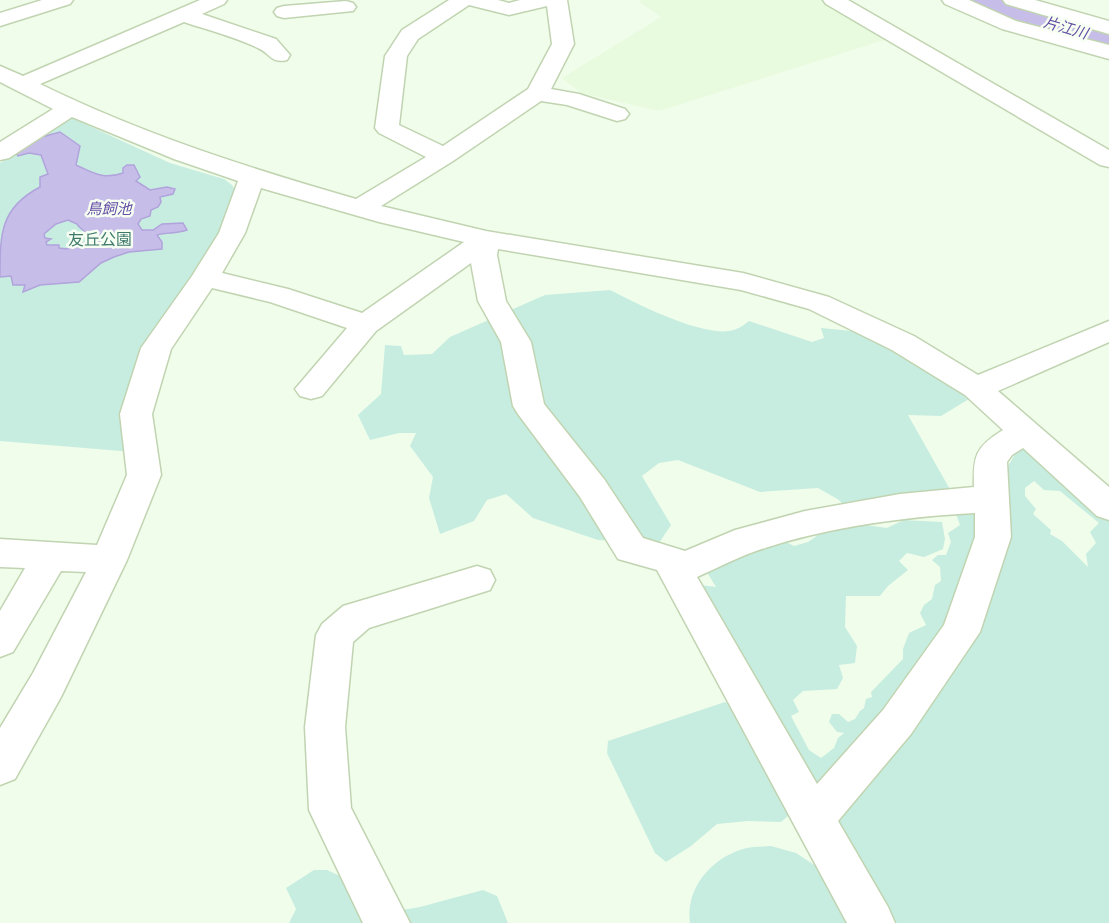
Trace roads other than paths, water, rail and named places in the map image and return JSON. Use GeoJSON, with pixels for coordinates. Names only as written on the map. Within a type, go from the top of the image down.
{"type":"FeatureCollection","features":[{"type":"Feature","properties":{"kind":"street"},"geometry":{"type":"LineString","coordinates":[[0,20],[26,4],[63,0]]}},
{"type":"Feature","properties":{"kind":"street"},"geometry":{"type":"LineString","coordinates":[[11,78],[217,0]]}},
{"type":"Feature","properties":{"kind":"street"},"geometry":{"type":"LineString","coordinates":[[444,156],[387,128],[396,56],[410,35],[463,0]]}},
{"type":"Feature","properties":{"kind":"street"},"geometry":{"type":"LineString","coordinates":[[473,0],[509,9],[545,0]]}},
{"type":"Feature","properties":{"kind":"street"},"geometry":{"type":"LineString","coordinates":[[361,207],[444,156],[537,93],[563,44],[557,0]]}},
{"type":"Feature","properties":{"kind":"street"},"geometry":{"type":"LineString","coordinates":[[833,0],[1109,160]]}},
{"type":"Feature","properties":{"kind":"street"},"geometry":{"type":"LineString","coordinates":[[952,0],[1009,25],[1109,52]]}},
{"type":"Feature","properties":{"kind":"street"},"geometry":{"type":"LineString","coordinates":[[1013,0],[1109,28]]}},
{"type":"Feature","properties":{"kind":"street"},"geometry":{"type":"LineString","coordinates":[[182,14],[273,50],[285,6],[346,8]]}},
{"type":"Feature","properties":{"kind":"street"},"geometry":{"type":"LineString","coordinates":[[11,78],[70,108],[183,154],[252,177],[486,239],[743,282],[819,303],[903,344],[976,388],[1025,432],[1096,479],[1109,507]]}},
{"type":"Feature","properties":{"kind":"street"},"geometry":{"type":"LineString","coordinates":[[537,93],[571,99],[617,114]]}},
{"type":"Feature","properties":{"kind":"street"},"geometry":{"type":"LineString","coordinates":[[6,144],[70,108]]}},
{"type":"Feature","properties":{"kind":"street"},"geometry":{"type":"LineString","coordinates":[[0,766],[47,685],[109,560],[144,475],[136,414],[156,348],[205,278],[232,233],[252,177]]}},
{"type":"Feature","properties":{"kind":"street"},"geometry":{"type":"LineString","coordinates":[[311,389],[366,324],[486,239]]}},
{"type":"Feature","properties":{"kind":"street"},"geometry":{"type":"LineString","coordinates":[[486,239],[483,255],[492,301],[516,342],[529,406],[592,488],[631,549],[672,560],[675,571],[872,923]]}},
{"type":"Feature","properties":{"kind":"street"},"geometry":{"type":"LineString","coordinates":[[205,278],[278,295],[366,324]]}},
{"type":"Feature","properties":{"kind":"street"},"geometry":{"type":"LineString","coordinates":[[976,388],[1102,342]]}},
{"type":"Feature","properties":{"kind":"street"},"geometry":{"type":"LineString","coordinates":[[813,819],[897,722],[960,632],[993,537],[990,461],[1000,447],[1025,432]]}},
{"type":"Feature","properties":{"kind":"street"},"geometry":{"type":"LineString","coordinates":[[675,571],[746,540],[817,522],[948,501],[991,499]]}},
{"type":"Feature","properties":{"kind":"street"},"geometry":{"type":"LineString","coordinates":[[0,553],[109,560]]}},
{"type":"Feature","properties":{"kind":"street"},"geometry":{"type":"LineString","coordinates":[[0,640],[10,627],[51,556]]}},
{"type":"Feature","properties":{"kind":"street"},"geometry":{"type":"LineString","coordinates":[[387,923],[330,810],[325,728],[335,635],[361,616],[477,580]]}},
{"type":"Feature","properties":{"kind":"water","name":"鳥飼池"},"geometry":{"type":"Polygon","coordinates":[[[60,132],[80,146],[76,165],[94,173],[104,176],[116,175],[123,173],[123,168],[127,165],[134,165],[140,177],[136,181],[150,190],[167,187],[175,189],[173,194],[160,197],[161,202],[158,207],[151,210],[150,216],[141,219],[138,224],[142,230],[153,230],[162,224],[183,223],[187,230],[157,235],[162,242],[162,249],[129,252],[114,257],[101,263],[79,282],[40,285],[23,292],[25,285],[13,285],[11,276],[0,277],[2,235],[10,213],[27,195],[40,187],[40,177],[48,174],[41,155],[29,153],[18,156],[16,153],[42,137],[60,132]],[[68,220],[56,224],[44,234],[45,238],[51,239],[46,242],[47,245],[59,245],[59,248],[67,249],[86,242],[88,235],[77,224],[68,220]]]}},
{"type":"Feature","properties":{"kind":"waterway","name":"片江川"},"geometry":{"type":"LineString","coordinates":[[989,0],[1029,16],[1109,39]]}},
{"type":"Feature","properties":{"kind":"park label","name":"友丘公園"},"geometry":{"type":"Point","coordinates":[100,239]}}]}
